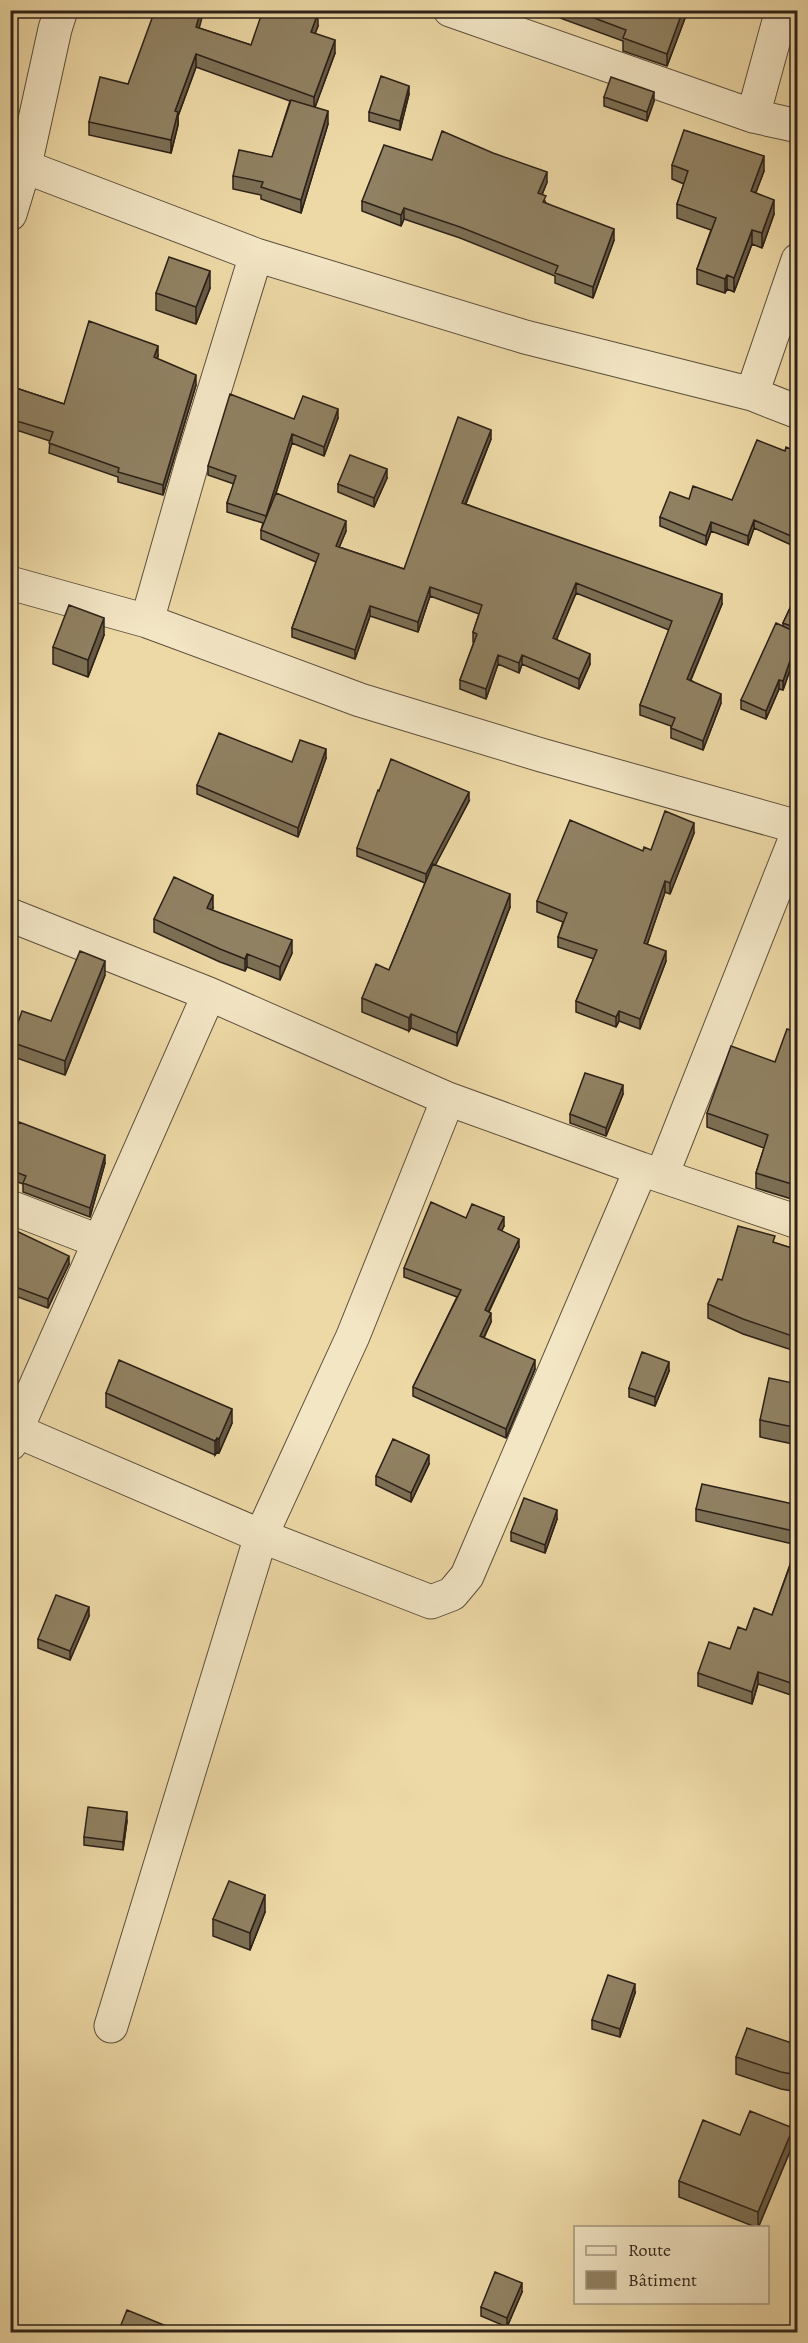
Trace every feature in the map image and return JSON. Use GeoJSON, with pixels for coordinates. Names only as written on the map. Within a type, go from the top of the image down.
{"type":"FeatureCollection","features":[{"type":"Feature","properties":{"kind":"street"},"geometry":{"type":"LineString","coordinates":[[10,214],[18,163],[62,10]]}},
{"type":"Feature","properties":{"kind":"street"},"geometry":{"type":"LineString","coordinates":[[450,10],[753,116],[798,126]]}},
{"type":"Feature","properties":{"kind":"street"},"geometry":{"type":"LineString","coordinates":[[753,116],[782,10]]}},
{"type":"Feature","properties":{"kind":"street"},"geometry":{"type":"LineString","coordinates":[[18,163],[256,255],[525,337],[752,394],[798,412]]}},
{"type":"Feature","properties":{"kind":"street"},"geometry":{"type":"LineString","coordinates":[[147,621],[192,463],[256,255]]}},
{"type":"Feature","properties":{"kind":"street"},"geometry":{"type":"LineString","coordinates":[[752,394],[798,260]]}},
{"type":"Feature","properties":{"kind":"street"},"geometry":{"type":"LineString","coordinates":[[10,583],[147,621],[360,700],[798,830],[652,1172],[467,1576],[452,1594],[431,1602],[261,1536],[12,1434],[209,994]]}},
{"type":"Feature","properties":{"kind":"street"},"geometry":{"type":"LineString","coordinates":[[10,915],[209,994],[448,1099],[798,1222]]}},
{"type":"Feature","properties":{"kind":"street"},"geometry":{"type":"LineString","coordinates":[[111,2026],[261,1536],[353,1336],[448,1099]]}},
{"type":"Feature","properties":{"kind":"street"},"geometry":{"type":"LineString","coordinates":[[10,1207],[98,1241]]}},
{"type":"Feature","properties":{"kind":"building"},"geometry":{"type":"Polygon","coordinates":[[[10,10],[17,10],[10,35],[10,10]]]}},
{"type":"Feature","properties":{"kind":"building"},"geometry":{"type":"Polygon","coordinates":[[[155,10],[201,10],[196,27],[251,45],[263,10],[309,10],[318,13],[311,32],[335,40],[314,97],[196,54],[175,111],[178,112],[171,140],[89,122],[100,77],[128,84],[155,10]]]}},
{"type":"Feature","properties":{"kind":"building"},"geometry":{"type":"Polygon","coordinates":[[[573,10],[683,10],[667,54],[623,38],[626,30],[573,10]]]}},
{"type":"Feature","properties":{"kind":"building"},"geometry":{"type":"Polygon","coordinates":[[[381,76],[409,86],[400,121],[369,112],[381,76]]]}},
{"type":"Feature","properties":{"kind":"building"},"geometry":{"type":"Polygon","coordinates":[[[611,77],[654,92],[647,112],[604,97],[611,77]]]}},
{"type":"Feature","properties":{"kind":"building"},"geometry":{"type":"Polygon","coordinates":[[[291,100],[328,111],[301,200],[261,187],[263,182],[233,176],[239,150],[272,157],[291,100]]]}},
{"type":"Feature","properties":{"kind":"building"},"geometry":{"type":"Polygon","coordinates":[[[684,130],[764,156],[751,191],[774,200],[762,233],[752,230],[734,278],[727,275],[725,279],[697,269],[716,218],[677,204],[688,171],[672,165],[684,130]]]}},
{"type":"Feature","properties":{"kind":"building"},"geometry":{"type":"Polygon","coordinates":[[[442,131],[493,153],[547,172],[538,193],[546,196],[543,202],[614,229],[593,287],[555,273],[558,266],[460,227],[404,208],[401,215],[362,201],[384,145],[432,160],[442,131]]]}},
{"type":"Feature","properties":{"kind":"building"},"geometry":{"type":"Polygon","coordinates":[[[169,257],[210,271],[196,307],[156,293],[169,257]]]}},
{"type":"Feature","properties":{"kind":"building"},"geometry":{"type":"Polygon","coordinates":[[[89,321],[158,346],[154,357],[196,375],[163,485],[118,472],[119,468],[49,443],[53,432],[10,419],[10,386],[64,404],[89,321]]]}},
{"type":"Feature","properties":{"kind":"building"},"geometry":{"type":"Polygon","coordinates":[[[230,394],[294,419],[303,396],[338,409],[324,447],[292,434],[266,516],[227,503],[236,476],[208,466],[230,394]]]}},
{"type":"Feature","properties":{"kind":"building"},"geometry":{"type":"Polygon","coordinates":[[[458,417],[491,430],[462,503],[722,594],[687,679],[721,694],[703,741],[671,728],[675,718],[640,705],[672,621],[576,583],[553,638],[590,654],[579,679],[522,655],[519,663],[498,655],[486,689],[460,680],[477,634],[473,632],[482,605],[430,587],[418,622],[370,606],[355,650],[292,628],[319,554],[261,530],[276,493],[346,521],[336,546],[404,569],[458,417]]]}},
{"type":"Feature","properties":{"kind":"building"},"geometry":{"type":"Polygon","coordinates":[[[757,440],[785,451],[786,447],[798,452],[798,539],[754,520],[748,536],[711,522],[706,536],[660,517],[670,492],[689,499],[693,486],[732,500],[757,440]]]}},
{"type":"Feature","properties":{"kind":"building"},"geometry":{"type":"Polygon","coordinates":[[[350,455],[387,469],[374,498],[338,484],[350,455]]]}},
{"type":"Feature","properties":{"kind":"building"},"geometry":{"type":"Polygon","coordinates":[[[798,591],[798,629],[783,623],[798,591]]]}},
{"type":"Feature","properties":{"kind":"building"},"geometry":{"type":"Polygon","coordinates":[[[69,605],[104,618],[88,660],[53,647],[69,605]]]}},
{"type":"Feature","properties":{"kind":"building"},"geometry":{"type":"Polygon","coordinates":[[[776,623],[798,633],[798,638],[783,681],[779,680],[766,711],[741,700],[776,623]]]}},
{"type":"Feature","properties":{"kind":"building"},"geometry":{"type":"Polygon","coordinates":[[[219,733],[292,762],[300,740],[326,749],[298,828],[197,785],[219,733]]]}},
{"type":"Feature","properties":{"kind":"building"},"geometry":{"type":"Polygon","coordinates":[[[391,759],[469,792],[426,874],[357,848],[391,759]]]}},
{"type":"Feature","properties":{"kind":"building"},"geometry":{"type":"Polygon","coordinates":[[[665,811],[694,823],[670,883],[665,881],[644,943],[666,951],[640,1019],[619,1011],[616,1017],[576,1001],[597,950],[558,937],[567,913],[537,901],[570,820],[643,851],[644,847],[651,850],[665,811]]]}},
{"type":"Feature","properties":{"kind":"building"},"geometry":{"type":"Polygon","coordinates":[[[433,864],[510,894],[457,1033],[411,1014],[409,1018],[362,998],[376,964],[389,970],[433,864]]]}},
{"type":"Feature","properties":{"kind":"building"},"geometry":{"type":"Polygon","coordinates":[[[174,877],[213,895],[207,908],[292,940],[280,967],[247,954],[245,959],[154,919],[174,877]]]}},
{"type":"Feature","properties":{"kind":"building"},"geometry":{"type":"Polygon","coordinates":[[[80,951],[105,961],[65,1061],[11,1042],[22,1011],[51,1021],[80,951]]]}},
{"type":"Feature","properties":{"kind":"building"},"geometry":{"type":"Polygon","coordinates":[[[787,1029],[798,1032],[798,1186],[756,1173],[768,1135],[707,1113],[731,1046],[775,1062],[787,1029]]]}},
{"type":"Feature","properties":{"kind":"building"},"geometry":{"type":"Polygon","coordinates":[[[585,1073],[623,1085],[606,1128],[570,1114],[585,1073]]]}},
{"type":"Feature","properties":{"kind":"building"},"geometry":{"type":"Polygon","coordinates":[[[19,1122],[105,1155],[90,1208],[23,1183],[26,1176],[10,1170],[10,1144],[19,1122]]]}},
{"type":"Feature","properties":{"kind":"building"},"geometry":{"type":"Polygon","coordinates":[[[431,1202],[466,1218],[472,1204],[504,1217],[498,1229],[519,1239],[485,1310],[491,1313],[480,1336],[535,1360],[506,1429],[413,1387],[461,1290],[404,1268],[431,1202]]]}},
{"type":"Feature","properties":{"kind":"building"},"geometry":{"type":"Polygon","coordinates":[[[738,1226],[775,1236],[773,1242],[798,1250],[798,1338],[708,1304],[718,1279],[722,1280],[738,1226]]]}},
{"type":"Feature","properties":{"kind":"building"},"geometry":{"type":"Polygon","coordinates":[[[10,1228],[69,1256],[48,1299],[10,1285],[10,1228]]]}},
{"type":"Feature","properties":{"kind":"building"},"geometry":{"type":"Polygon","coordinates":[[[642,1352],[669,1362],[655,1397],[629,1388],[642,1352]]]}},
{"type":"Feature","properties":{"kind":"building"},"geometry":{"type":"Polygon","coordinates":[[[119,1360],[232,1409],[219,1439],[215,1441],[106,1393],[119,1360]]]}},
{"type":"Feature","properties":{"kind":"building"},"geometry":{"type":"Polygon","coordinates":[[[769,1378],[798,1384],[798,1428],[760,1420],[769,1378]]]}},
{"type":"Feature","properties":{"kind":"building"},"geometry":{"type":"Polygon","coordinates":[[[393,1439],[429,1455],[411,1493],[376,1476],[393,1439]]]}},
{"type":"Feature","properties":{"kind":"building"},"geometry":{"type":"Polygon","coordinates":[[[702,1484],[798,1505],[798,1532],[696,1509],[702,1484]]]}},
{"type":"Feature","properties":{"kind":"building"},"geometry":{"type":"Polygon","coordinates":[[[524,1498],[557,1510],[545,1545],[511,1532],[524,1498]]]}},
{"type":"Feature","properties":{"kind":"building"},"geometry":{"type":"Polygon","coordinates":[[[798,1544],[798,1663],[791,1683],[758,1672],[752,1692],[698,1673],[709,1642],[730,1649],[738,1627],[746,1630],[754,1608],[772,1615],[798,1544]]]}},
{"type":"Feature","properties":{"kind":"building"},"geometry":{"type":"Polygon","coordinates":[[[56,1595],[89,1607],[70,1651],[38,1639],[56,1595]]]}},
{"type":"Feature","properties":{"kind":"building"},"geometry":{"type":"Polygon","coordinates":[[[88,1807],[127,1812],[123,1842],[84,1837],[88,1807]]]}},
{"type":"Feature","properties":{"kind":"building"},"geometry":{"type":"Polygon","coordinates":[[[229,1881],[265,1895],[250,1933],[213,1919],[229,1881]]]}},
{"type":"Feature","properties":{"kind":"building"},"geometry":{"type":"Polygon","coordinates":[[[608,1975],[635,1984],[620,2029],[592,2020],[608,1975]]]}},
{"type":"Feature","properties":{"kind":"building"},"geometry":{"type":"Polygon","coordinates":[[[747,2028],[798,2045],[798,2075],[781,2072],[736,2057],[747,2028]]]}},
{"type":"Feature","properties":{"kind":"building"},"geometry":{"type":"Polygon","coordinates":[[[750,2111],[793,2128],[758,2212],[679,2181],[703,2120],[740,2135],[750,2111]]]}},
{"type":"Feature","properties":{"kind":"building"},"geometry":{"type":"Polygon","coordinates":[[[495,2272],[522,2283],[507,2318],[481,2307],[495,2272]]]}},
{"type":"Feature","properties":{"kind":"building"},"geometry":{"type":"Polygon","coordinates":[[[127,2310],[181,2332],[118,2332],[127,2310]]]}}]}
